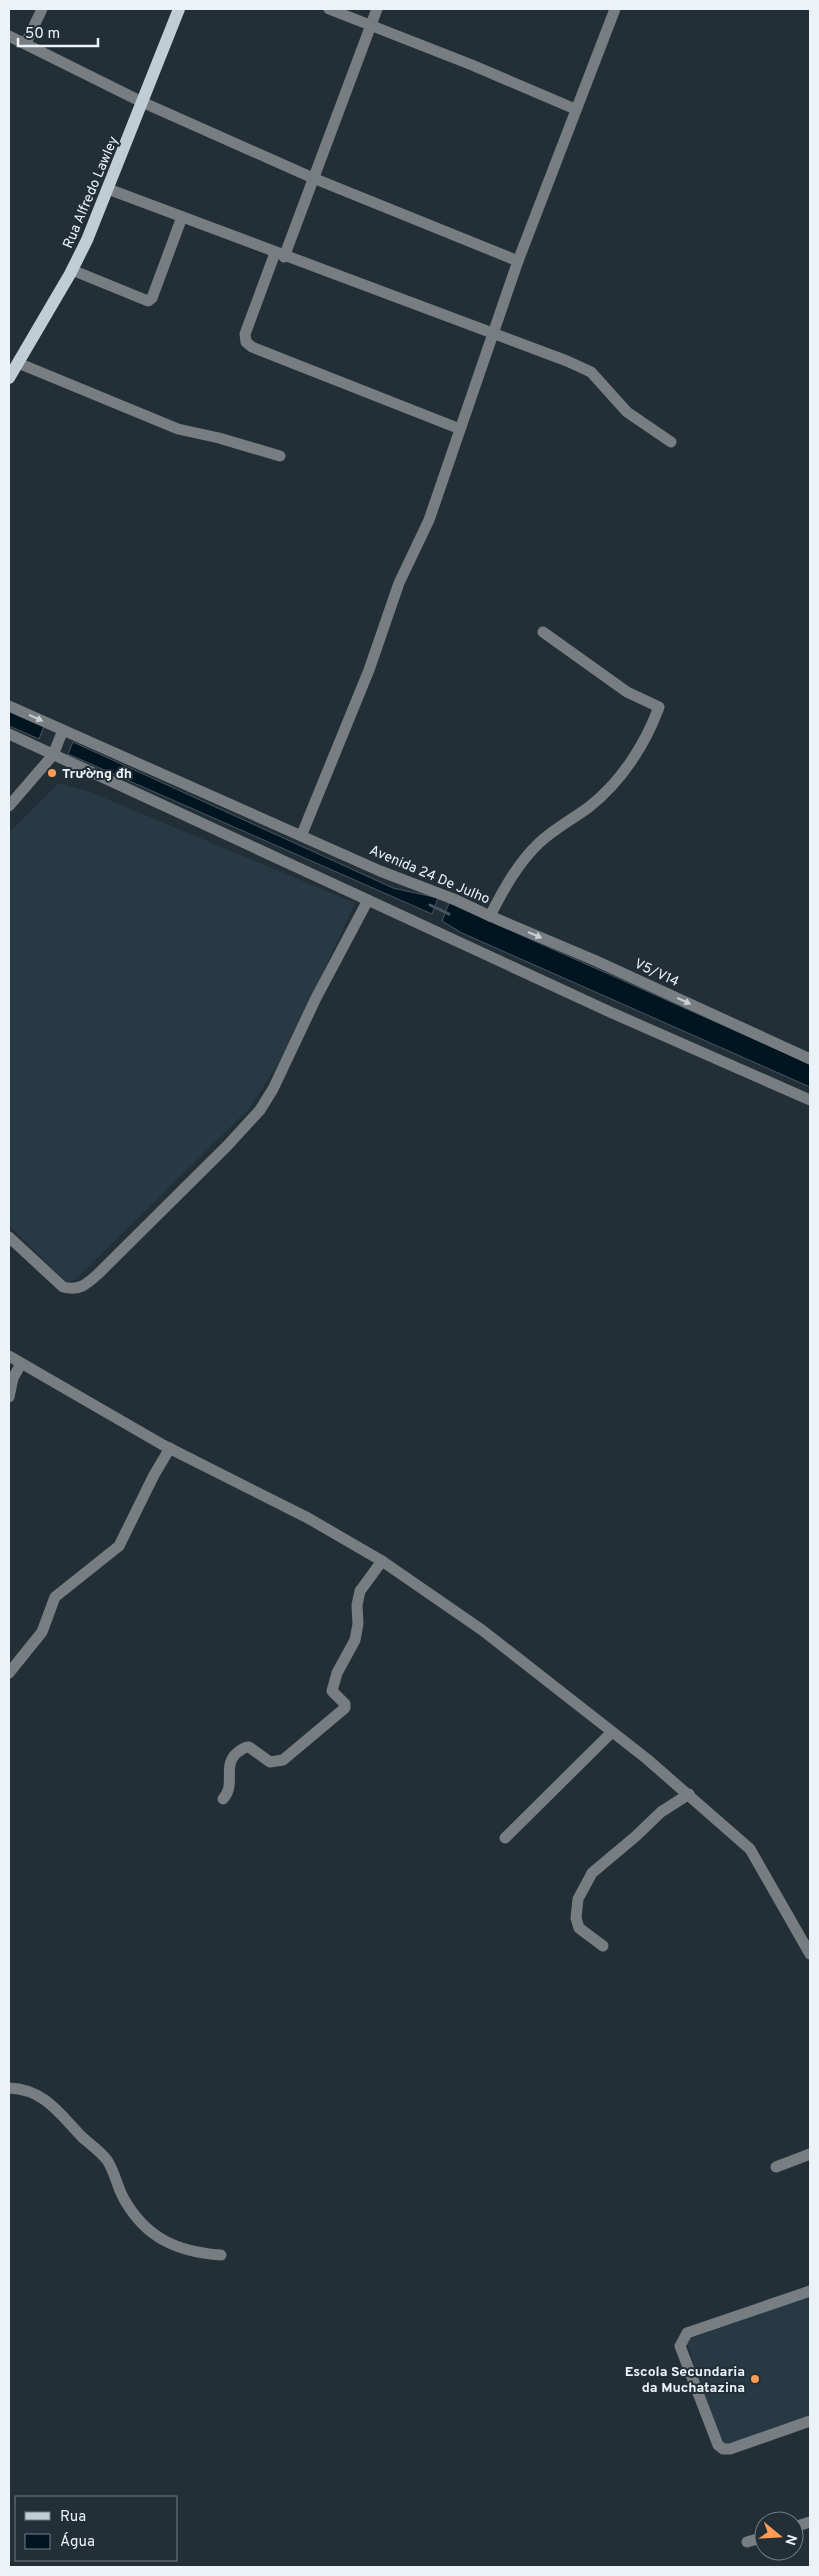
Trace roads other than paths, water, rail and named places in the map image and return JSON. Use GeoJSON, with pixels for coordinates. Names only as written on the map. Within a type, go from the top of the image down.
{"type":"FeatureCollection","features":[{"type":"Feature","properties":{"kind":"main road","name":"Rua Alfredo Lawley"},"geometry":{"type":"LineString","coordinates":[[9,378],[72,270],[108,189],[179,9]]}},
{"type":"Feature","properties":{"kind":"street"},"geometry":{"type":"LineString","coordinates":[[26,43],[42,9]]}},
{"type":"Feature","properties":{"kind":"street"},"geometry":{"type":"LineString","coordinates":[[329,9],[371,24],[575,109]]}},
{"type":"Feature","properties":{"kind":"street"},"geometry":{"type":"LineString","coordinates":[[377,9],[314,178],[245,334],[246,342],[252,347],[460,430]]}},
{"type":"Feature","properties":{"kind":"street"},"geometry":{"type":"LineString","coordinates":[[302,834],[366,679],[399,583],[429,520],[518,261],[615,9]]}},
{"type":"Feature","properties":{"kind":"street"},"geometry":{"type":"LineString","coordinates":[[9,36],[142,102],[314,178],[518,261]]}},
{"type":"Feature","properties":{"kind":"street"},"geometry":{"type":"LineString","coordinates":[[108,189],[591,372],[627,412],[670,442]]}},
{"type":"Feature","properties":{"kind":"street"},"geometry":{"type":"LineString","coordinates":[[72,270],[148,301],[152,298],[182,217]]}},
{"type":"Feature","properties":{"kind":"street"},"geometry":{"type":"LineString","coordinates":[[18,363],[178,429],[219,438],[280,456]]}},
{"type":"Feature","properties":{"kind":"street","name":"Avenida 24 De Julho"},"geometry":{"type":"LineString","coordinates":[[9,706],[302,834],[380,871],[456,900],[490,916],[517,869],[528,854],[540,842],[604,794],[649,733],[659,707],[627,692],[543,632]]}},
{"type":"Feature","properties":{"kind":"street"},"geometry":{"type":"LineString","coordinates":[[9,806],[54,755],[63,730]]}},
{"type":"Feature","properties":{"kind":"street"},"geometry":{"type":"LineString","coordinates":[[9,734],[610,1012],[810,1100]]}},
{"type":"Feature","properties":{"kind":"street"},"geometry":{"type":"LineString","coordinates":[[9,1237],[63,1288],[74,1290],[86,1285],[98,1274],[227,1146],[260,1110],[273,1089],[316,998],[368,900]]}},
{"type":"Feature","properties":{"kind":"street","name":"V5/V14"},"geometry":{"type":"LineString","coordinates":[[490,916],[594,960],[810,1059]]}},
{"type":"Feature","properties":{"kind":"street"},"geometry":{"type":"LineString","coordinates":[[9,1356],[170,1448],[308,1518],[382,1561],[482,1630],[689,1794],[750,1849],[810,1954]]}},
{"type":"Feature","properties":{"kind":"street"},"geometry":{"type":"LineString","coordinates":[[9,1397],[13,1378],[21,1364]]}},
{"type":"Feature","properties":{"kind":"street"},"geometry":{"type":"LineString","coordinates":[[9,1673],[42,1632],[55,1597],[119,1546],[154,1475],[170,1448]]}},
{"type":"Feature","properties":{"kind":"street"},"geometry":{"type":"LineString","coordinates":[[223,1799],[230,1787],[228,1763],[238,1752],[249,1747],[270,1762],[283,1760],[345,1708],[345,1704],[332,1692],[337,1673],[355,1640],[358,1624],[357,1605],[360,1591],[382,1561]]}},
{"type":"Feature","properties":{"kind":"street"},"geometry":{"type":"LineString","coordinates":[[505,1838],[611,1733]]}},
{"type":"Feature","properties":{"kind":"street"},"geometry":{"type":"LineString","coordinates":[[603,1946],[580,1928],[576,1918],[578,1899],[592,1873],[636,1836],[660,1812],[689,1794]]}},
{"type":"Feature","properties":{"kind":"street"},"geometry":{"type":"LineString","coordinates":[[9,2088],[19,2088],[42,2098],[61,2111],[107,2160],[124,2198],[138,2219],[169,2245],[200,2254],[221,2255]]}},
{"type":"Feature","properties":{"kind":"street"},"geometry":{"type":"LineString","coordinates":[[776,2166],[810,2154]]}},
{"type":"Feature","properties":{"kind":"street"},"geometry":{"type":"LineString","coordinates":[[810,2291],[688,2334],[680,2346],[718,2445],[723,2449],[730,2449],[810,2421]]}},
{"type":"Feature","properties":{"kind":"street"},"geometry":{"type":"LineString","coordinates":[[747,2542],[754,2540]]}},
{"type":"Feature","properties":{"kind":"water"},"geometry":{"type":"Polygon","coordinates":[[[9,711],[44,726],[39,739],[9,726],[9,711]]]}},
{"type":"Feature","properties":{"kind":"water"},"geometry":{"type":"Polygon","coordinates":[[[73,742],[393,888],[438,898],[432,914],[68,754],[73,742]]]}},
{"type":"Feature","properties":{"kind":"water"},"geometry":{"type":"Polygon","coordinates":[[[449,903],[810,1064],[810,1087],[462,933],[442,921],[449,903]]]}},
{"type":"Feature","properties":{"kind":"waterway"},"geometry":{"type":"LineString","coordinates":[[430,905],[449,914]]}},
{"type":"Feature","properties":{"kind":"place","name":"Trường đh"},"geometry":{"type":"Point","coordinates":[52,773]}},
{"type":"Feature","properties":{"kind":"place","name":"Escola Secundaria da Muchatazina"},"geometry":{"type":"Point","coordinates":[755,2379]}}]}
